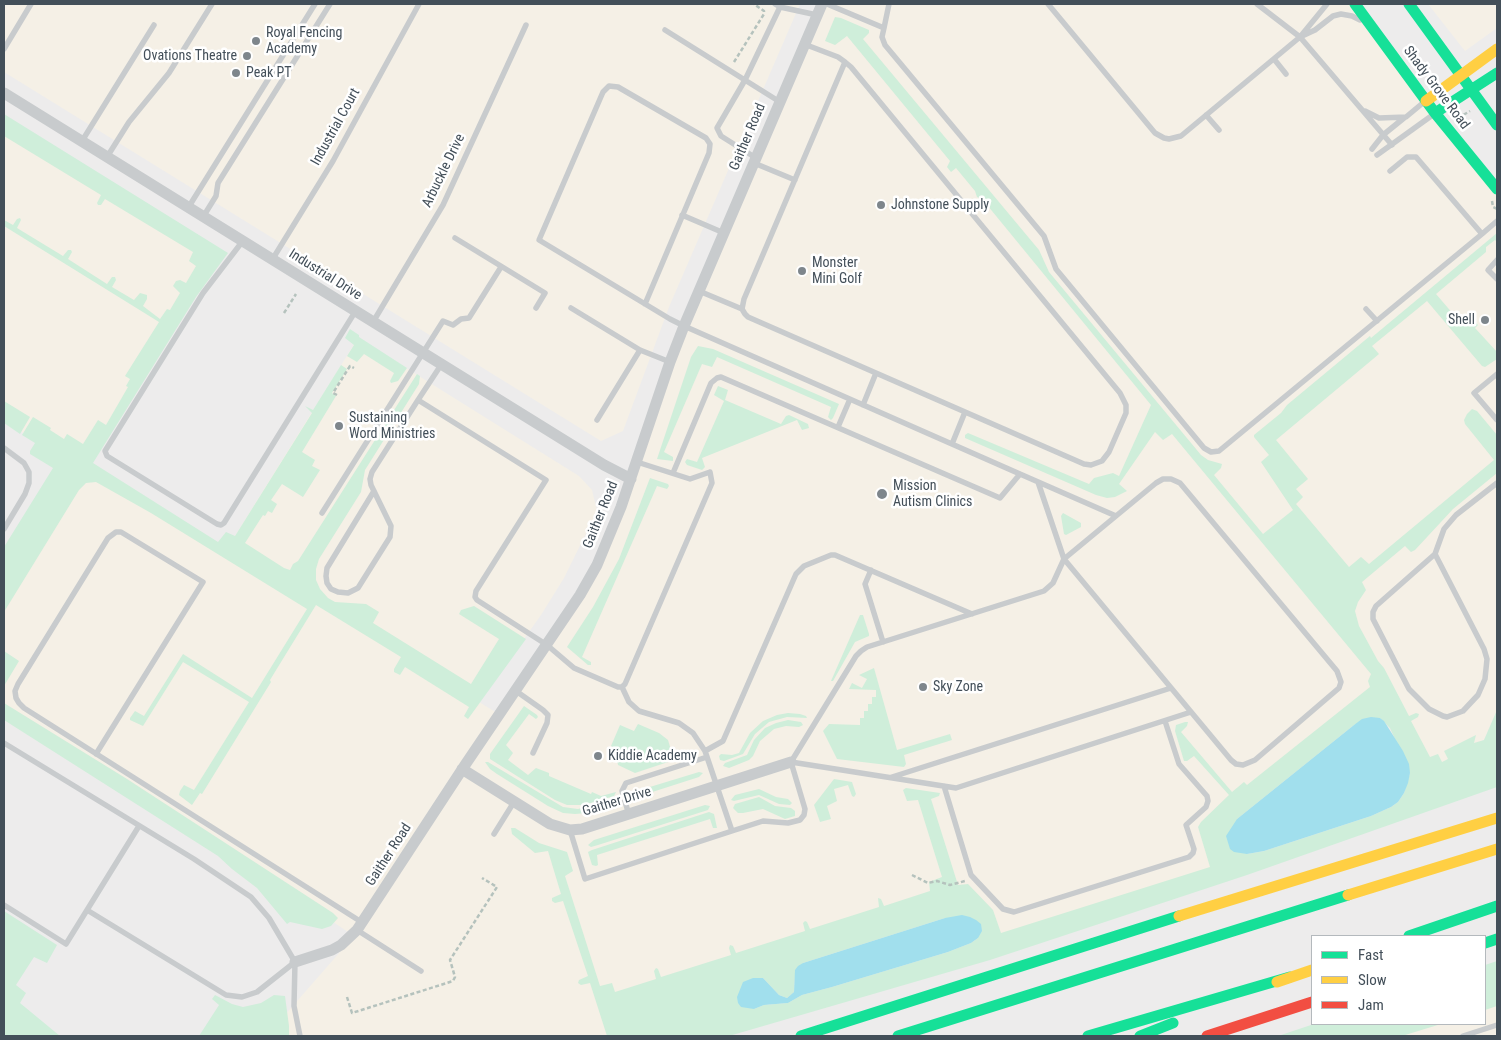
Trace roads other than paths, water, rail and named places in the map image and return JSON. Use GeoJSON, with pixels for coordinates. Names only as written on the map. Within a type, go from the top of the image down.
{"type":"FeatureCollection","features":[{"type":"Feature","properties":{"kind":"main road","name":"Shady Grove Road"},"geometry":{"type":"LineString","coordinates":[[1355,4],[1435,113],[1497,189]]}},
{"type":"Feature","properties":{"kind":"main road","name":"Shady Grove Road"},"geometry":{"type":"LineString","coordinates":[[1409,4],[1497,125]]}},
{"type":"Feature","properties":{"kind":"main road"},"geometry":{"type":"LineString","coordinates":[[1426,101],[1497,49]]}},
{"type":"Feature","properties":{"kind":"main road"},"geometry":{"type":"LineString","coordinates":[[1435,113],[1497,73]]}},
{"type":"Feature","properties":{"kind":"main road"},"geometry":{"type":"LineString","coordinates":[[1385,854],[1497,806]]}},
{"type":"Feature","properties":{"kind":"main road"},"geometry":{"type":"LineString","coordinates":[[801,1036],[996,973],[1497,818]]}},
{"type":"Feature","properties":{"kind":"main road"},"geometry":{"type":"LineString","coordinates":[[898,1036],[1497,849]]}},
{"type":"Feature","properties":{"kind":"main road"},"geometry":{"type":"LineString","coordinates":[[1412,935],[1497,906]]}},
{"type":"Feature","properties":{"kind":"main road"},"geometry":{"type":"LineString","coordinates":[[1088,1036],[1311,970]]}},
{"type":"Feature","properties":{"kind":"main road"},"geometry":{"type":"LineString","coordinates":[[1140,1036],[1290,977]]}},
{"type":"Feature","properties":{"kind":"main road"},"geometry":{"type":"LineString","coordinates":[[1206,1036],[1311,1002]]}},
{"type":"Feature","properties":{"kind":"street","name":"Gaither Road"},"geometry":{"type":"LineString","coordinates":[[295,962],[332,950],[341,945],[360,926],[462,769],[580,595],[597,565],[631,479],[684,326],[822,4]]}},
{"type":"Feature","properties":{"kind":"street","name":"Industrial Drive"},"geometry":{"type":"LineString","coordinates":[[4,94],[441,365],[604,465],[631,479]]}},
{"type":"Feature","properties":{"kind":"street","name":"Gaither Drive"},"geometry":{"type":"LineString","coordinates":[[462,769],[550,824],[570,830],[582,829],[630,815],[790,762]]}},
{"type":"Feature","properties":{"kind":"lane"},"geometry":{"type":"LineString","coordinates":[[4,49],[32,4]]}},
{"type":"Feature","properties":{"kind":"lane"},"geometry":{"type":"LineString","coordinates":[[107,157],[129,122],[169,74],[212,4]]}},
{"type":"Feature","properties":{"kind":"lane"},"geometry":{"type":"LineString","coordinates":[[188,208],[315,4]]}},
{"type":"Feature","properties":{"kind":"lane"},"geometry":{"type":"LineString","coordinates":[[203,217],[216,196],[218,183],[330,4]]}},
{"type":"Feature","properties":{"kind":"lane","name":"Industrial Court"},"geometry":{"type":"LineString","coordinates":[[272,260],[333,161],[419,4]]}},
{"type":"Feature","properties":{"kind":"lane"},"geometry":{"type":"LineString","coordinates":[[827,4],[884,28]]}},
{"type":"Feature","properties":{"kind":"lane"},"geometry":{"type":"LineString","coordinates":[[889,4],[882,37],[885,44],[1045,237],[1056,269],[1207,451],[1220,451],[1497,221]]}},
{"type":"Feature","properties":{"kind":"lane"},"geometry":{"type":"LineString","coordinates":[[1048,4],[1149,125],[1159,136],[1169,139],[1181,136],[1300,37],[1327,4]]}},
{"type":"Feature","properties":{"kind":"lane"},"geometry":{"type":"LineString","coordinates":[[1257,4],[1300,37],[1392,146]]}},
{"type":"Feature","properties":{"kind":"lane"},"geometry":{"type":"LineString","coordinates":[[795,180],[755,160],[720,136],[717,131],[718,125],[746,80],[777,5],[817,15]]}},
{"type":"Feature","properties":{"kind":"lane"},"geometry":{"type":"LineString","coordinates":[[1300,37],[1320,27],[1333,16],[1341,14],[1352,16],[1372,28]]}},
{"type":"Feature","properties":{"kind":"lane"},"geometry":{"type":"LineString","coordinates":[[82,141],[154,25]]}},
{"type":"Feature","properties":{"kind":"lane","name":"Arbuckle Drive"},"geometry":{"type":"LineString","coordinates":[[373,322],[443,205],[526,25]]}},
{"type":"Feature","properties":{"kind":"lane"},"geometry":{"type":"LineString","coordinates":[[666,30],[780,102]]}},
{"type":"Feature","properties":{"kind":"lane"},"geometry":{"type":"LineString","coordinates":[[699,291],[742,309],[748,317],[1084,464],[1091,465],[1102,462],[1107,456],[1126,413],[1126,407],[1120,393],[845,62],[804,44]]}},
{"type":"Feature","properties":{"kind":"lane"},"geometry":{"type":"LineString","coordinates":[[1274,59],[1286,74]]}},
{"type":"Feature","properties":{"kind":"lane"},"geometry":{"type":"LineString","coordinates":[[742,309],[744,299],[845,62]]}},
{"type":"Feature","properties":{"kind":"lane"},"geometry":{"type":"LineString","coordinates":[[645,304],[709,153],[710,144],[618,87],[609,86],[603,92],[539,240],[645,304],[684,326],[1116,516]]}},
{"type":"Feature","properties":{"kind":"lane"},"geometry":{"type":"LineString","coordinates":[[1372,149],[1383,135],[1426,101]]}},
{"type":"Feature","properties":{"kind":"lane"},"geometry":{"type":"LineString","coordinates":[[1360,108],[1379,118],[1406,117]]}},
{"type":"Feature","properties":{"kind":"lane"},"geometry":{"type":"LineString","coordinates":[[1377,154],[1392,146],[1435,113]]}},
{"type":"Feature","properties":{"kind":"lane"},"geometry":{"type":"LineString","coordinates":[[1206,115],[1219,130]]}},
{"type":"Feature","properties":{"kind":"lane"},"geometry":{"type":"LineString","coordinates":[[1390,171],[1407,157],[1416,157],[1482,234]]}},
{"type":"Feature","properties":{"kind":"lane"},"geometry":{"type":"LineString","coordinates":[[682,215],[724,233]]}},
{"type":"Feature","properties":{"kind":"lane"},"geometry":{"type":"LineString","coordinates":[[456,238],[545,293],[536,308]]}},
{"type":"Feature","properties":{"kind":"lane"},"geometry":{"type":"LineString","coordinates":[[242,242],[203,293],[106,449],[106,454],[217,524],[223,524],[355,312]]}},
{"type":"Feature","properties":{"kind":"lane"},"geometry":{"type":"LineString","coordinates":[[1497,260],[1488,270],[1497,279]]}},
{"type":"Feature","properties":{"kind":"lane"},"geometry":{"type":"LineString","coordinates":[[322,513],[443,321],[448,325],[453,325],[461,319],[469,318],[502,267]]}},
{"type":"Feature","properties":{"kind":"lane"},"geometry":{"type":"LineString","coordinates":[[571,308],[640,350],[670,362]]}},
{"type":"Feature","properties":{"kind":"lane"},"geometry":{"type":"LineString","coordinates":[[1366,309],[1377,321]]}},
{"type":"Feature","properties":{"kind":"lane"},"geometry":{"type":"LineString","coordinates":[[597,420],[640,350]]}},
{"type":"Feature","properties":{"kind":"lane"},"geometry":{"type":"LineString","coordinates":[[374,491],[327,568],[326,576],[328,583],[331,588],[338,592],[348,594],[358,588],[391,534],[391,526],[370,482],[371,476],[441,365]]}},
{"type":"Feature","properties":{"kind":"lane"},"geometry":{"type":"LineString","coordinates":[[863,405],[876,373]]}},
{"type":"Feature","properties":{"kind":"lane"},"geometry":{"type":"LineString","coordinates":[[1497,374],[1474,393],[1497,420]]}},
{"type":"Feature","properties":{"kind":"lane"},"geometry":{"type":"LineString","coordinates":[[673,473],[712,383],[717,378],[725,378],[1000,498],[1020,474]]}},
{"type":"Feature","properties":{"kind":"lane"},"geometry":{"type":"LineString","coordinates":[[838,427],[850,399]]}},
{"type":"Feature","properties":{"kind":"lane"},"geometry":{"type":"LineString","coordinates":[[418,400],[546,480],[476,591],[475,597],[479,602],[547,645],[574,668],[618,687],[626,684],[712,484],[710,472],[690,479],[637,462]]}},
{"type":"Feature","properties":{"kind":"lane"},"geometry":{"type":"LineString","coordinates":[[952,444],[965,412]]}},
{"type":"Feature","properties":{"kind":"lane"},"geometry":{"type":"LineString","coordinates":[[4,448],[24,463],[29,472],[29,483],[25,494],[4,529]]}},
{"type":"Feature","properties":{"kind":"lane"},"geometry":{"type":"LineString","coordinates":[[790,762],[858,653],[867,647],[1046,590],[1053,583],[1064,559],[1163,479],[1172,479],[1180,483],[1237,549],[1340,676],[1341,682],[1334,694],[1255,760],[1243,765],[1236,764],[1064,559],[1038,482]]}},
{"type":"Feature","properties":{"kind":"lane"},"geometry":{"type":"LineString","coordinates":[[1435,554],[1484,649],[1487,659],[1485,679],[1478,695],[1463,711],[1447,717],[1429,708],[1409,689],[1373,616],[1376,606],[1435,554],[1447,524],[1462,509],[1497,483]]}},
{"type":"Feature","properties":{"kind":"lane"},"geometry":{"type":"LineString","coordinates":[[96,754],[203,582],[121,532],[116,532],[108,538],[18,684],[15,691],[16,698],[24,708],[360,926],[421,971]]}},
{"type":"Feature","properties":{"kind":"lane"},"geometry":{"type":"LineString","coordinates":[[630,815],[622,791],[626,783],[706,754],[723,741],[799,569],[833,555],[972,614]]}},
{"type":"Feature","properties":{"kind":"lane"},"geometry":{"type":"LineString","coordinates":[[871,570],[865,584],[883,642]]}},
{"type":"Feature","properties":{"kind":"lane"},"geometry":{"type":"LineString","coordinates":[[622,687],[625,696],[633,707],[645,714],[679,723],[693,733],[706,754],[732,831]]}},
{"type":"Feature","properties":{"kind":"lane"},"geometry":{"type":"LineString","coordinates":[[890,777],[1171,688]]}},
{"type":"Feature","properties":{"kind":"lane"},"geometry":{"type":"LineString","coordinates":[[516,691],[543,710],[548,716],[547,723],[534,753]]}},
{"type":"Feature","properties":{"kind":"lane"},"geometry":{"type":"LineString","coordinates":[[790,762],[960,787],[1191,712]]}},
{"type":"Feature","properties":{"kind":"lane"},"geometry":{"type":"LineString","coordinates":[[944,786],[973,878],[1003,909],[1014,912],[1192,856],[1194,849],[1186,824],[1206,807],[1207,796],[1179,764],[1165,721]]}},
{"type":"Feature","properties":{"kind":"lane"},"geometry":{"type":"LineString","coordinates":[[4,743],[238,887],[251,897],[268,918],[295,962],[294,1006],[300,1036]]}},
{"type":"Feature","properties":{"kind":"lane"},"geometry":{"type":"LineString","coordinates":[[570,830],[585,879],[761,821],[785,824],[802,818],[805,808],[790,762]]}},
{"type":"Feature","properties":{"kind":"lane"},"geometry":{"type":"LineString","coordinates":[[494,834],[514,802]]}},
{"type":"Feature","properties":{"kind":"lane"},"geometry":{"type":"LineString","coordinates":[[4,905],[66,944],[139,826]]}},
{"type":"Feature","properties":{"kind":"lane"},"geometry":{"type":"LineString","coordinates":[[87,910],[226,995],[236,997],[247,996],[257,992],[295,962]]}},
{"type":"Feature","properties":{"kind":"lane"},"geometry":{"type":"LineString","coordinates":[[1463,1036],[1497,1025]]}},
{"type":"Feature","properties":{"kind":"water"},"geometry":{"type":"Polygon","coordinates":[[[1380,718],[1384,721],[1409,764],[1408,783],[1398,802],[1371,816],[1264,851],[1247,854],[1234,852],[1230,849],[1226,836],[1237,819],[1354,725],[1362,719],[1380,718]]]}},
{"type":"Feature","properties":{"kind":"water"},"geometry":{"type":"Polygon","coordinates":[[[962,915],[970,917],[981,924],[982,931],[978,938],[971,943],[948,952],[802,995],[788,1003],[764,1005],[754,1009],[741,1007],[738,1003],[737,997],[743,982],[753,978],[763,978],[779,995],[787,998],[794,992],[795,970],[803,963],[945,918],[962,915]]]}},
{"type":"Feature","properties":{"kind":"place","name":"Royal Fencing Academy"},"geometry":{"type":"Point","coordinates":[256,41]}},
{"type":"Feature","properties":{"kind":"place","name":"Ovations Theatre"},"geometry":{"type":"Point","coordinates":[247,56]}},
{"type":"Feature","properties":{"kind":"place","name":"Peak PT"},"geometry":{"type":"Point","coordinates":[236,73]}},
{"type":"Feature","properties":{"kind":"place","name":"Johnstone Supply"},"geometry":{"type":"Point","coordinates":[881,205]}},
{"type":"Feature","properties":{"kind":"place","name":"Monster Mini Golf"},"geometry":{"type":"Point","coordinates":[802,271]}},
{"type":"Feature","properties":{"kind":"place","name":"Shell"},"geometry":{"type":"Point","coordinates":[1485,320]}},
{"type":"Feature","properties":{"kind":"place","name":"Sustaining Word Ministries"},"geometry":{"type":"Point","coordinates":[339,426]}},
{"type":"Feature","properties":{"kind":"place","name":"Mission Autism Clinics"},"geometry":{"type":"Point","coordinates":[882,494]}},
{"type":"Feature","properties":{"kind":"place","name":"Sky Zone"},"geometry":{"type":"Point","coordinates":[923,687]}},
{"type":"Feature","properties":{"kind":"place","name":"Kiddie Academy"},"geometry":{"type":"Point","coordinates":[598,756]}}]}
